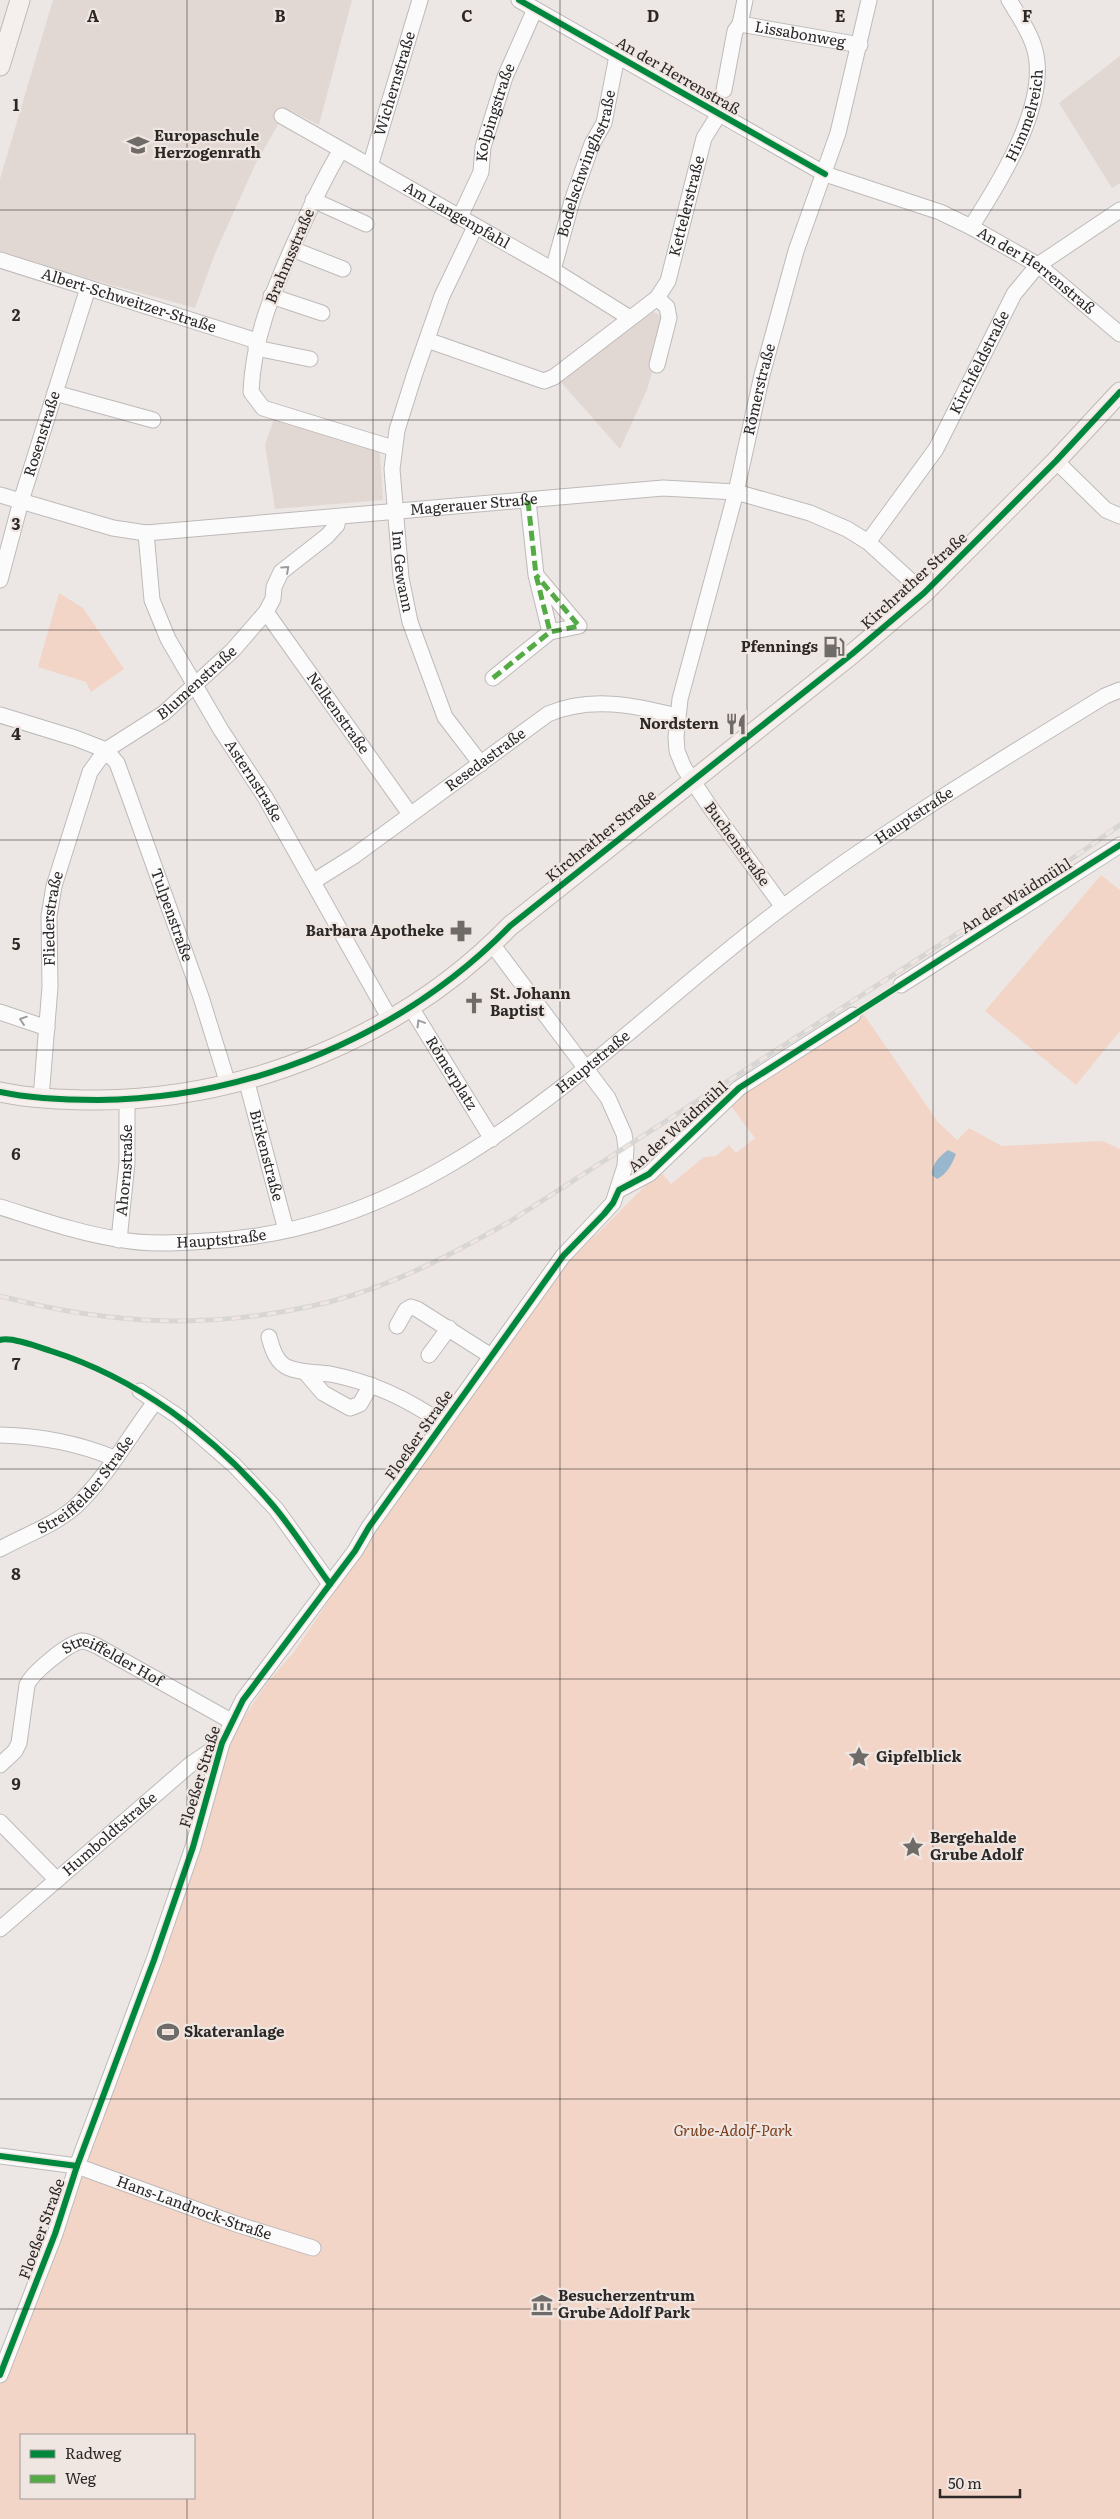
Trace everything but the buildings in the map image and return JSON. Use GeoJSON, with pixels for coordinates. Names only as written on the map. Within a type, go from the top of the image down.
{"type":"FeatureCollection","features":[{"type":"Feature","properties":{"kind":"main road"},"geometry":{"type":"LineString","coordinates":[[0,66],[20,0]]}},
{"type":"Feature","properties":{"kind":"main road","name":"Kirchrather Straße"},"geometry":{"type":"LineString","coordinates":[[0,1092],[41,1098],[127,1100],[237,1081],[306,1060],[390,1019],[492,944],[510,926],[690,780],[852,654],[924,593],[1056,461],[1120,392]]}},
{"type":"Feature","properties":{"kind":"street","name":"Wichernstraße"},"geometry":{"type":"LineString","coordinates":[[370,166],[420,0]]}},
{"type":"Feature","properties":{"kind":"street","name":"An der Herrenstraß"},"geometry":{"type":"LineString","coordinates":[[519,0],[825,174],[940,212],[971,226],[1038,264],[1120,334]]}},
{"type":"Feature","properties":{"kind":"street","name":"Lissabonweg"},"geometry":{"type":"LineString","coordinates":[[724,90],[735,31],[740,24],[744,0]]}},
{"type":"Feature","properties":{"kind":"street","name":"Römerstraße"},"geometry":{"type":"LineString","coordinates":[[690,780],[677,751],[677,716],[736,492],[762,375],[796,250],[825,174],[838,132],[860,45],[869,0]]}},
{"type":"Feature","properties":{"kind":"street","name":"Himmelreich"},"geometry":{"type":"LineString","coordinates":[[971,226],[1028,121],[1034,102],[1038,74],[1034,48],[1024,25],[1009,0]]}},
{"type":"Feature","properties":{"kind":"street","name":"Kolpingstraße"},"geometry":{"type":"LineString","coordinates":[[460,217],[481,172],[483,147],[505,77],[535,9]]}},
{"type":"Feature","properties":{"kind":"street","name":"Lissabonweg"},"geometry":{"type":"LineString","coordinates":[[740,24],[860,45]]}},
{"type":"Feature","properties":{"kind":"street","name":"Bodelschwinghstraße"},"geometry":{"type":"LineString","coordinates":[[554,270],[572,201],[592,144],[604,122],[617,56]]}},
{"type":"Feature","properties":{"kind":"street","name":"Kettelerstraße"},"geometry":{"type":"LineString","coordinates":[[427,340],[544,381],[554,377],[658,298],[668,281],[704,138],[719,114]]}},
{"type":"Feature","properties":{"kind":"street","name":"Am Langenpfahl"},"geometry":{"type":"LineString","coordinates":[[282,116],[475,227],[554,270],[630,318]]}},
{"type":"Feature","properties":{"kind":"street","name":"Brahmsstraße"},"geometry":{"type":"LineString","coordinates":[[341,150],[313,200],[271,296],[256,345],[251,392],[263,408],[393,448]]}},
{"type":"Feature","properties":{"kind":"street"},"geometry":{"type":"LineString","coordinates":[[313,200],[366,224]]}},
{"type":"Feature","properties":{"kind":"street","name":"Kirchfeldstraße"},"geometry":{"type":"LineString","coordinates":[[868,542],[936,449],[1014,294],[1038,264],[1120,210]]}},
{"type":"Feature","properties":{"kind":"street","name":"Im Gewann"},"geometry":{"type":"LineString","coordinates":[[475,227],[442,296],[397,430],[393,448],[392,469],[401,578],[410,622],[446,717],[481,764]]}},
{"type":"Feature","properties":{"kind":"street"},"geometry":{"type":"LineString","coordinates":[[292,249],[343,269]]}},
{"type":"Feature","properties":{"kind":"street","name":"Albert-Schweitzer-Straße"},"geometry":{"type":"LineString","coordinates":[[0,260],[256,345],[310,360]]}},
{"type":"Feature","properties":{"kind":"street","name":"Rosenstraße"},"geometry":{"type":"LineString","coordinates":[[0,580],[21,501],[88,288]]}},
{"type":"Feature","properties":{"kind":"street"},"geometry":{"type":"LineString","coordinates":[[271,296],[322,313]]}},
{"type":"Feature","properties":{"kind":"street"},"geometry":{"type":"LineString","coordinates":[[657,365],[669,318],[667,307],[658,298]]}},
{"type":"Feature","properties":{"kind":"street"},"geometry":{"type":"LineString","coordinates":[[55,393],[152,420]]}},
{"type":"Feature","properties":{"kind":"street"},"geometry":{"type":"LineString","coordinates":[[1056,461],[1106,510],[1120,516]]}},
{"type":"Feature","properties":{"kind":"street","name":"Magerauer Straße"},"geometry":{"type":"LineString","coordinates":[[0,495],[113,528],[146,534],[528,502],[663,488],[736,492],[810,513],[847,529],[868,542],[924,593]]}},
{"type":"Feature","properties":{"kind":"street"},"geometry":{"type":"LineString","coordinates":[[528,502],[536,575],[550,632]]}},
{"type":"Feature","properties":{"kind":"street","name":"Blumenstraße"},"geometry":{"type":"LineString","coordinates":[[106,750],[164,713],[233,650],[266,612],[273,599],[274,587],[280,572],[327,536],[337,525],[338,517]]}},
{"type":"Feature","properties":{"kind":"street","name":"Asternstraße"},"geometry":{"type":"LineString","coordinates":[[146,534],[152,600],[168,639],[194,684],[266,797],[390,1019]]}},
{"type":"Feature","properties":{"kind":"street"},"geometry":{"type":"LineString","coordinates":[[493,678],[550,632],[580,626],[536,575]]}},
{"type":"Feature","properties":{"kind":"street","name":"Nelkenstraße"},"geometry":{"type":"LineString","coordinates":[[266,612],[410,814]]}},
{"type":"Feature","properties":{"kind":"street","name":"Hauptstraße"},"geometry":{"type":"LineString","coordinates":[[0,1207],[119,1240],[171,1243],[244,1239],[286,1230],[368,1206],[426,1179],[532,1112],[783,907],[1004,758],[1105,696],[1120,690]]}},
{"type":"Feature","properties":{"kind":"street","name":"Resedastraße"},"geometry":{"type":"LineString","coordinates":[[314,881],[354,856],[481,764],[532,724],[567,706],[597,703],[632,705],[677,716]]}},
{"type":"Feature","properties":{"kind":"street"},"geometry":{"type":"LineString","coordinates":[[0,715],[75,738],[106,750]]}},
{"type":"Feature","properties":{"kind":"street","name":"Fliederstraße"},"geometry":{"type":"LineString","coordinates":[[41,1098],[50,987],[49,916],[54,886],[90,772],[106,750]]}},
{"type":"Feature","properties":{"kind":"street","name":"Tulpenstraße"},"geometry":{"type":"LineString","coordinates":[[106,750],[117,763],[206,1012],[237,1081]]}},
{"type":"Feature","properties":{"kind":"street","name":"Buchenstraße"},"geometry":{"type":"LineString","coordinates":[[690,780],[783,907]]}},
{"type":"Feature","properties":{"kind":"street","name":"An der Waidmühl"},"geometry":{"type":"LineString","coordinates":[[901,984],[1120,845]]}},
{"type":"Feature","properties":{"kind":"street"},"geometry":{"type":"LineString","coordinates":[[492,944],[586,1067]]}},
{"type":"Feature","properties":{"kind":"street","name":"Römerplatz"},"geometry":{"type":"LineString","coordinates":[[410,1006],[492,1139]]}},
{"type":"Feature","properties":{"kind":"street"},"geometry":{"type":"LineString","coordinates":[[0,1012],[47,1028]]}},
{"type":"Feature","properties":{"kind":"street","name":"An der Waidmühl"},"geometry":{"type":"LineString","coordinates":[[619,1190],[649,1174],[739,1088],[853,1015]]}},
{"type":"Feature","properties":{"kind":"street","name":"Floeßer Straße"},"geometry":{"type":"LineString","coordinates":[[0,2375],[59,2224],[77,2166],[118,2060],[193,1847],[222,1743],[231,1721],[243,1700],[330,1584],[442,1423],[563,1256],[604,1214],[613,1203],[619,1190],[625,1166],[626,1147],[624,1134],[608,1098],[586,1067]]}},
{"type":"Feature","properties":{"kind":"street","name":"Birkenstraße"},"geometry":{"type":"LineString","coordinates":[[237,1081],[286,1230]]}},
{"type":"Feature","properties":{"kind":"street","name":"Ahornstraße"},"geometry":{"type":"LineString","coordinates":[[119,1240],[127,1162],[127,1100]]}},
{"type":"Feature","properties":{"kind":"street"},"geometry":{"type":"LineString","coordinates":[[397,1326],[406,1310],[412,1308],[450,1328],[491,1356]]}},
{"type":"Feature","properties":{"kind":"street"},"geometry":{"type":"LineString","coordinates":[[428,1354],[450,1328]]}},
{"type":"Feature","properties":{"kind":"street"},"geometry":{"type":"LineString","coordinates":[[269,1336],[281,1363],[288,1368],[329,1374],[371,1386],[403,1398],[442,1423]]}},
{"type":"Feature","properties":{"kind":"street"},"geometry":{"type":"LineString","coordinates":[[305,1372],[323,1393],[350,1408],[360,1404],[371,1386]]}},
{"type":"Feature","properties":{"kind":"street"},"geometry":{"type":"LineString","coordinates":[[140,1392],[179,1417],[202,1436],[268,1500],[330,1584]]}},
{"type":"Feature","properties":{"kind":"street","name":"Streiffelder Straße"},"geometry":{"type":"LineString","coordinates":[[0,1549],[55,1521],[76,1506],[114,1458],[154,1402]]}},
{"type":"Feature","properties":{"kind":"street"},"geometry":{"type":"LineString","coordinates":[[0,1434],[93,1449],[114,1458]]}},
{"type":"Feature","properties":{"kind":"street","name":"Streiffelder Hof"},"geometry":{"type":"LineString","coordinates":[[0,1765],[16,1751],[19,1743],[27,1685],[30,1677],[72,1645],[82,1641],[97,1646],[231,1721]]}},
{"type":"Feature","properties":{"kind":"street","name":"Humboldtstraße"},"geometry":{"type":"LineString","coordinates":[[0,1929],[190,1764],[222,1743]]}},
{"type":"Feature","properties":{"kind":"street"},"geometry":{"type":"LineString","coordinates":[[0,1822],[57,1880]]}},
{"type":"Feature","properties":{"kind":"street","name":"Hans-Landrock-Straße"},"geometry":{"type":"LineString","coordinates":[[0,2156],[77,2166],[236,2224],[313,2248]]}},
{"type":"Feature","properties":{"kind":"shaded area","name":"Europaschule Herzogenrath"},"geometry":{"type":"Polygon","coordinates":[[[53,0],[352,0],[319,125],[287,109],[255,165],[214,256],[195,308],[0,254],[0,179],[53,0]]]}},
{"type":"Feature","properties":{"kind":"shaded area"},"geometry":{"type":"Polygon","coordinates":[[[1120,56],[1120,183],[1112,188],[1059,103],[1120,56]]]}},
{"type":"Feature","properties":{"kind":"shaded area"},"geometry":{"type":"Polygon","coordinates":[[[653,312],[667,318],[647,390],[620,449],[560,381],[653,312]]]}},
{"type":"Feature","properties":{"kind":"shaded area"},"geometry":{"type":"Polygon","coordinates":[[[274,419],[378,451],[380,454],[383,500],[275,509],[265,445],[274,419]]]}},
{"type":"Feature","properties":{"kind":"green space"},"geometry":{"type":"Polygon","coordinates":[[[59,593],[83,608],[124,669],[91,692],[86,682],[38,667],[59,593]]]}},
{"type":"Feature","properties":{"kind":"green space"},"geometry":{"type":"Polygon","coordinates":[[[1101,875],[1120,890],[1120,1031],[1076,1085],[985,1011],[1101,875]]]}},
{"type":"Feature","properties":{"kind":"green space","name":"Grube-Adolf-Park"},"geometry":{"type":"Polygon","coordinates":[[[862,1012],[938,1122],[957,1140],[969,1128],[1002,1146],[1103,1141],[1120,1149],[1120,2519],[0,2519],[0,2385],[231,1736],[267,1683],[294,1652],[399,1496],[557,1277],[586,1241],[597,1234],[660,1171],[671,1184],[704,1157],[716,1156],[729,1145],[736,1153],[755,1138],[727,1101],[862,1012]]]}},
{"type":"Feature","properties":{"kind":"water"},"geometry":{"type":"Polygon","coordinates":[[[948,1150],[956,1154],[949,1168],[937,1179],[932,1175],[933,1167],[948,1150]]]}},
{"type":"Feature","properties":{"kind":"railway"},"geometry":{"type":"LineString","coordinates":[[0,1296],[83,1314],[164,1321],[205,1320],[287,1311],[329,1302],[399,1278],[466,1246],[509,1222],[1044,878],[1120,825]]}},
{"type":"Feature","properties":{"kind":"marked path"},"geometry":{"type":"LineString","coordinates":[[528,501],[536,575],[550,632],[579,626],[536,575]]}},
{"type":"Feature","properties":{"kind":"marked path"},"geometry":{"type":"LineString","coordinates":[[493,678],[550,632]]}},
{"type":"Feature","properties":{"kind":"cycle path"},"geometry":{"type":"LineString","coordinates":[[519,0],[825,174]]}},
{"type":"Feature","properties":{"kind":"cycle path"},"geometry":{"type":"LineString","coordinates":[[0,1092],[49,1099],[98,1100],[155,1097],[212,1088],[267,1073],[321,1054],[373,1029],[422,999],[468,965],[510,926],[852,654],[924,593],[1056,461],[1120,392]]}},
{"type":"Feature","properties":{"kind":"cycle path"},"geometry":{"type":"LineString","coordinates":[[0,2375],[55,2234],[77,2166],[154,1960],[193,1847],[222,1743],[243,1700],[355,1551],[369,1527],[563,1256],[604,1214],[613,1203],[619,1190],[649,1174],[739,1088],[1120,845]]}},
{"type":"Feature","properties":{"kind":"cycle path"},"geometry":{"type":"LineString","coordinates":[[0,1340],[10,1339],[25,1342],[82,1362],[113,1376],[171,1411],[198,1431],[247,1477],[270,1502],[330,1584]]}},
{"type":"Feature","properties":{"kind":"cycle path"},"geometry":{"type":"LineString","coordinates":[[0,2156],[77,2166]]}},
{"type":"Feature","properties":{"kind":"place","name":"Europaschule Herzogenrath"},"geometry":{"type":"Point","coordinates":[138,145]}},
{"type":"Feature","properties":{"kind":"place","name":"Pfennings"},"geometry":{"type":"Point","coordinates":[834,647]}},
{"type":"Feature","properties":{"kind":"place","name":"Nordstern"},"geometry":{"type":"Point","coordinates":[736,724]}},
{"type":"Feature","properties":{"kind":"place","name":"Barbara Apotheke"},"geometry":{"type":"Point","coordinates":[461,931]}},
{"type":"Feature","properties":{"kind":"place","name":"St. Johann Baptist"},"geometry":{"type":"Point","coordinates":[474,1003]}},
{"type":"Feature","properties":{"kind":"place","name":"Gipfelblick"},"geometry":{"type":"Point","coordinates":[859,1757]}},
{"type":"Feature","properties":{"kind":"place","name":"Bergehalde Grube Adolf"},"geometry":{"type":"Point","coordinates":[913,1847]}},
{"type":"Feature","properties":{"kind":"place","name":"Skateranlage"},"geometry":{"type":"Point","coordinates":[168,2032]}},
{"type":"Feature","properties":{"kind":"place","name":"Besucherzentrum Grube Adolf Park"},"geometry":{"type":"Point","coordinates":[542,2305]}}]}
